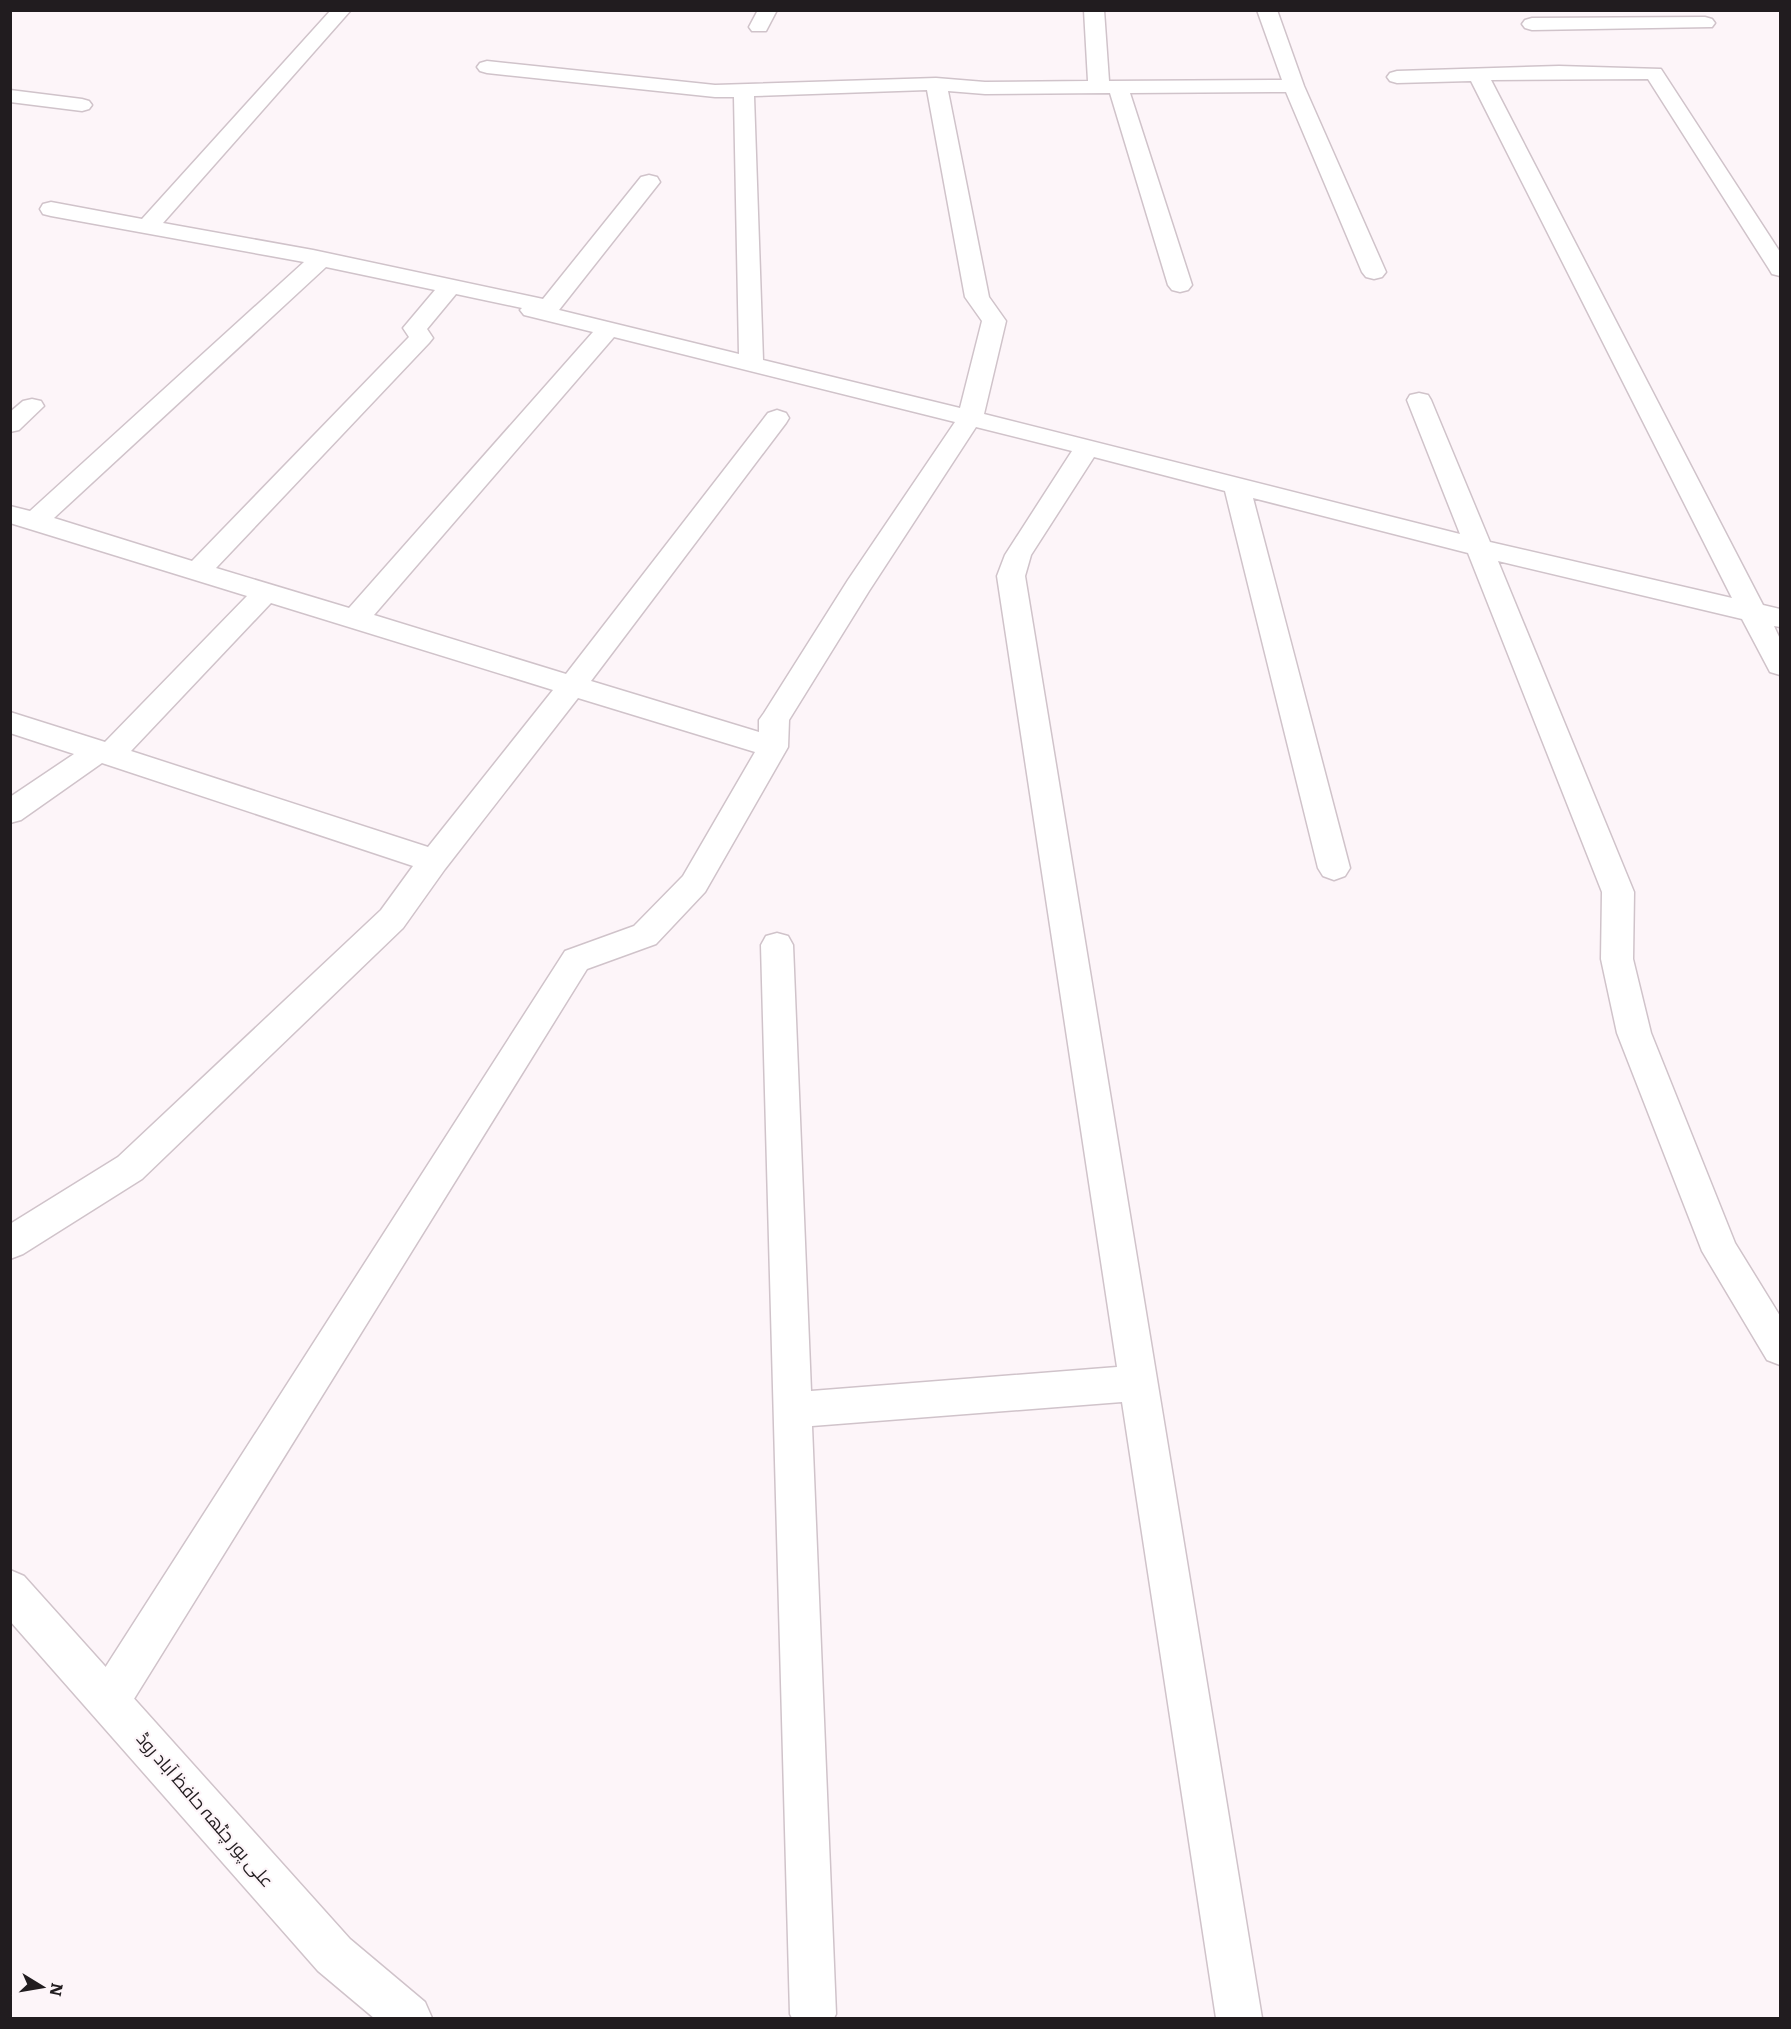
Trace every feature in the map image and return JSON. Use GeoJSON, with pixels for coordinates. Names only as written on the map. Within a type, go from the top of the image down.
{"type":"FeatureCollection","features":[{"type":"Feature","properties":{"kind":"street"},"geometry":{"type":"LineString","coordinates":[[147,227],[342,10]]}},
{"type":"Feature","properties":{"kind":"street"},"geometry":{"type":"LineString","coordinates":[[1094,10],[1108,87],[1180,285]]}},
{"type":"Feature","properties":{"kind":"street"},"geometry":{"type":"LineString","coordinates":[[1267,10],[1294,86],[1374,272]]}},
{"type":"Feature","properties":{"kind":"street"},"geometry":{"type":"LineString","coordinates":[[1528,17],[1706,23]]}},
{"type":"Feature","properties":{"kind":"street"},"geometry":{"type":"LineString","coordinates":[[1528,17],[1559,72]]}},
{"type":"Feature","properties":{"kind":"street"},"geometry":{"type":"LineString","coordinates":[[487,67],[715,91],[936,84],[985,88],[1294,86]]}},
{"type":"Feature","properties":{"kind":"street"},"geometry":{"type":"LineString","coordinates":[[1397,77],[1559,72],[1654,73],[1780,269]]}},
{"type":"Feature","properties":{"kind":"street"},"geometry":{"type":"LineString","coordinates":[[1478,75],[1780,665]]}},
{"type":"Feature","properties":{"kind":"street"},"geometry":{"type":"LineString","coordinates":[[109,1700],[576,960],[645,935],[694,884],[773,747],[774,720],[858,585],[970,418],[994,321],[977,297],[936,84]]}},
{"type":"Feature","properties":{"kind":"street"},"geometry":{"type":"LineString","coordinates":[[744,91],[751,364]]}},
{"type":"Feature","properties":{"kind":"street"},"geometry":{"type":"LineString","coordinates":[[10,96],[82,105]]}},
{"type":"Feature","properties":{"kind":"street"},"geometry":{"type":"LineString","coordinates":[[544,313],[649,182]]}},
{"type":"Feature","properties":{"kind":"street"},"geometry":{"type":"LineString","coordinates":[[51,210],[321,259],[536,304],[532,310],[1088,447],[1571,571],[1780,618]]}},
{"type":"Feature","properties":{"kind":"street"},"geometry":{"type":"LineString","coordinates":[[23,518],[321,259]]}},
{"type":"Feature","properties":{"kind":"street"},"geometry":{"type":"LineString","coordinates":[[198,571],[421,338],[415,328],[451,286]]}},
{"type":"Feature","properties":{"kind":"street"},"geometry":{"type":"LineString","coordinates":[[355,619],[609,329]]}},
{"type":"Feature","properties":{"kind":"street"},"geometry":{"type":"LineString","coordinates":[[1419,400],[1618,892],[1617,959],[1634,1033],[1720,1251],[1780,1348]]}},
{"type":"Feature","properties":{"kind":"street"},"geometry":{"type":"LineString","coordinates":[[10,425],[32,406]]}},
{"type":"Feature","properties":{"kind":"street"},"geometry":{"type":"LineString","coordinates":[[10,1243],[130,1168],[392,919],[434,861],[572,686],[777,418]]}},
{"type":"Feature","properties":{"kind":"street"},"geometry":{"type":"LineString","coordinates":[[1088,447],[1018,555],[1011,576],[1239,2019]]}},
{"type":"Feature","properties":{"kind":"street"},"geometry":{"type":"LineString","coordinates":[[1237,486],[1334,868]]}},
{"type":"Feature","properties":{"kind":"street"},"geometry":{"type":"LineString","coordinates":[[23,518],[773,747]]}},
{"type":"Feature","properties":{"kind":"street"},"geometry":{"type":"LineString","coordinates":[[10,812],[105,753],[266,592]]}},
{"type":"Feature","properties":{"kind":"street"},"geometry":{"type":"LineString","coordinates":[[10,722],[434,861]]}},
{"type":"Feature","properties":{"kind":"street"},"geometry":{"type":"LineString","coordinates":[[777,945],[813,2014]]}},
{"type":"Feature","properties":{"kind":"street"},"geometry":{"type":"LineString","coordinates":[[794,1410],[1138,1383]]}},
{"type":"Feature","properties":{"kind":"street","name":"علی پور چٹھہ حافظ آباد روڈ"},"geometry":{"type":"LineString","coordinates":[[10,1590],[334,1955],[409,2019]]}}]}
